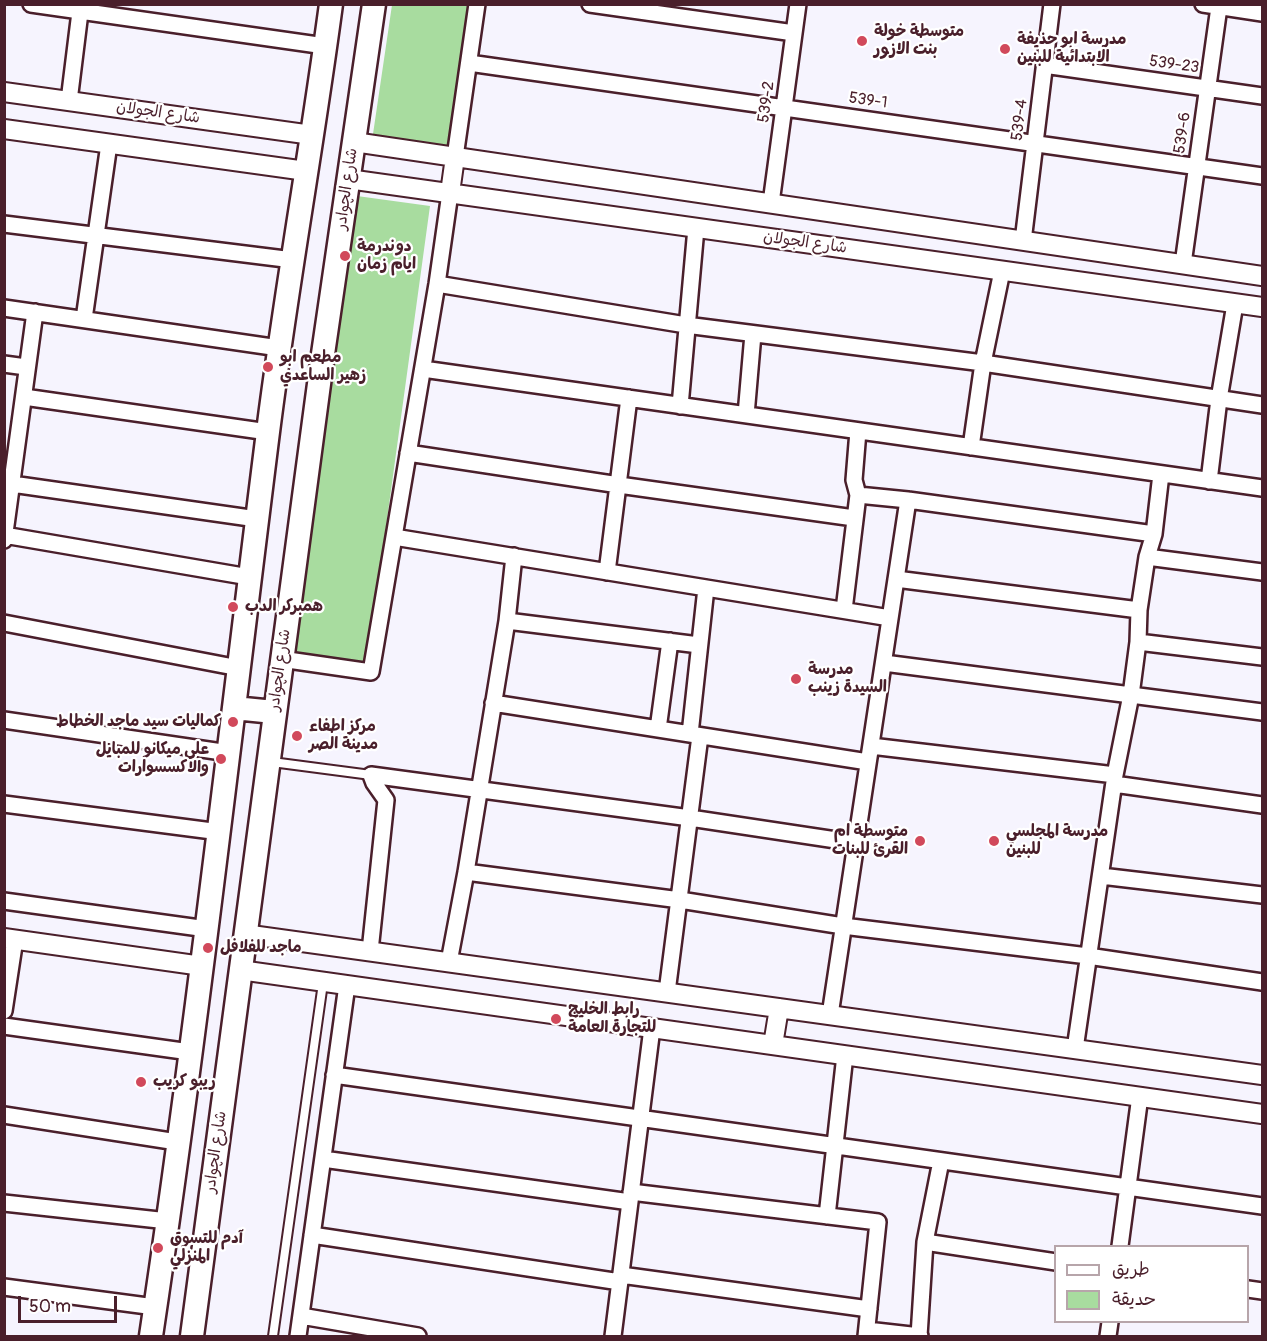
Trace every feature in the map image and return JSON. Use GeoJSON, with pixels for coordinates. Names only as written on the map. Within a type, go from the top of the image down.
{"type":"FeatureCollection","features":[{"type":"Feature","properties":{"kind":"main road"},"geometry":{"type":"LineString","coordinates":[[151,1336],[220,832],[249,577],[279,348],[331,4]]}},
{"type":"Feature","properties":{"kind":"main road","name":"شارع الچوادر"},"geometry":{"type":"LineString","coordinates":[[192,1336],[281,659],[374,4]]}},
{"type":"Feature","properties":{"kind":"main road"},"geometry":{"type":"LineString","coordinates":[[234,708],[274,712]]}},
{"type":"Feature","properties":{"kind":"street"},"geometry":{"type":"LineString","coordinates":[[31,4],[81,8],[325,46]]}},
{"type":"Feature","properties":{"kind":"street"},"geometry":{"type":"LineString","coordinates":[[281,659],[371,672],[437,284],[477,4]]}},
{"type":"Feature","properties":{"kind":"street"},"geometry":{"type":"LineString","coordinates":[[590,4],[794,33]]}},
{"type":"Feature","properties":{"kind":"street","name":"539-2"},"geometry":{"type":"LineString","coordinates":[[771,203],[798,4]]}},
{"type":"Feature","properties":{"kind":"street","name":"539-4"},"geometry":{"type":"LineString","coordinates":[[1023,241],[1052,4]]}},
{"type":"Feature","properties":{"kind":"street"},"geometry":{"type":"LineString","coordinates":[[1203,4],[1263,13]]}},
{"type":"Feature","properties":{"kind":"street","name":"539-6"},"geometry":{"type":"LineString","coordinates":[[1183,264],[1219,7]]}},
{"type":"Feature","properties":{"kind":"street"},"geometry":{"type":"LineString","coordinates":[[69,101],[81,8]]}},
{"type":"Feature","properties":{"kind":"street","name":"539-1"},"geometry":{"type":"LineString","coordinates":[[469,63],[1263,176]]}},
{"type":"Feature","properties":{"kind":"street","name":"539-23"},"geometry":{"type":"LineString","coordinates":[[1044,65],[1263,96]]}},
{"type":"Feature","properties":{"kind":"street","name":"شارع الجولان"},"geometry":{"type":"LineString","coordinates":[[4,92],[312,135]]}},
{"type":"Feature","properties":{"kind":"street"},"geometry":{"type":"LineString","coordinates":[[4,129],[306,171]]}},
{"type":"Feature","properties":{"kind":"street","name":"شارع الجولان"},"geometry":{"type":"LineString","coordinates":[[354,142],[1263,276]]}},
{"type":"Feature","properties":{"kind":"street"},"geometry":{"type":"LineString","coordinates":[[84,319],[109,144]]}},
{"type":"Feature","properties":{"kind":"street","name":"شارع الجولان"},"geometry":{"type":"LineString","coordinates":[[348,179],[1263,308]]}},
{"type":"Feature","properties":{"kind":"street"},"geometry":{"type":"LineString","coordinates":[[4,224],[293,260]]}},
{"type":"Feature","properties":{"kind":"street"},"geometry":{"type":"LineString","coordinates":[[680,406],[696,228]]}},
{"type":"Feature","properties":{"kind":"street"},"geometry":{"type":"LineString","coordinates":[[966,266],[973,233]]}},
{"type":"Feature","properties":{"kind":"street"},"geometry":{"type":"LineString","coordinates":[[971,447],[983,363],[1002,271]]}},
{"type":"Feature","properties":{"kind":"street"},"geometry":{"type":"LineString","coordinates":[[437,284],[686,325],[983,363],[1263,405]]}},
{"type":"Feature","properties":{"kind":"street"},"geometry":{"type":"LineString","coordinates":[[1209,481],[1219,399],[1235,304]]}},
{"type":"Feature","properties":{"kind":"street"},"geometry":{"type":"LineString","coordinates":[[4,308],[279,348]]}},
{"type":"Feature","properties":{"kind":"street"},"geometry":{"type":"LineString","coordinates":[[35,312],[26,367],[24,397],[10,450],[12,484],[5,537],[249,577]]}},
{"type":"Feature","properties":{"kind":"street"},"geometry":{"type":"LineString","coordinates":[[746,415],[753,334]]}},
{"type":"Feature","properties":{"kind":"street"},"geometry":{"type":"LineString","coordinates":[[4,364],[26,367]]}},
{"type":"Feature","properties":{"kind":"street"},"geometry":{"type":"LineString","coordinates":[[423,369],[1263,488]]}},
{"type":"Feature","properties":{"kind":"street"},"geometry":{"type":"LineString","coordinates":[[24,397],[268,432]]}},
{"type":"Feature","properties":{"kind":"street"},"geometry":{"type":"LineString","coordinates":[[608,572],[629,398]]}},
{"type":"Feature","properties":{"kind":"street"},"geometry":{"type":"LineString","coordinates":[[844,610],[858,495],[854,480],[858,431]]}},
{"type":"Feature","properties":{"kind":"street"},"geometry":{"type":"LineString","coordinates":[[408,453],[854,518]]}},
{"type":"Feature","properties":{"kind":"street"},"geometry":{"type":"LineString","coordinates":[[1075,1049],[1114,780],[1131,695],[1138,642],[1138,610],[1147,557],[1154,534],[1161,474]]}},
{"type":"Feature","properties":{"kind":"street"},"geometry":{"type":"LineString","coordinates":[[12,484],[257,519]]}},
{"type":"Feature","properties":{"kind":"street"},"geometry":{"type":"LineString","coordinates":[[858,495],[1154,534]]}},
{"type":"Feature","properties":{"kind":"street"},"geometry":{"type":"LineString","coordinates":[[830,1015],[908,500]]}},
{"type":"Feature","properties":{"kind":"street"},"geometry":{"type":"LineString","coordinates":[[394,537],[890,618]]}},
{"type":"Feature","properties":{"kind":"street"},"geometry":{"type":"LineString","coordinates":[[449,962],[507,621],[514,556]]}},
{"type":"Feature","properties":{"kind":"street"},"geometry":{"type":"LineString","coordinates":[[1147,557],[1263,572]]}},
{"type":"Feature","properties":{"kind":"street"},"geometry":{"type":"LineString","coordinates":[[896,579],[1138,610]]}},
{"type":"Feature","properties":{"kind":"street"},"geometry":{"type":"LineString","coordinates":[[667,992],[690,818],[699,645],[706,588]]}},
{"type":"Feature","properties":{"kind":"street"},"geometry":{"type":"LineString","coordinates":[[507,621],[699,645]]}},
{"type":"Feature","properties":{"kind":"street"},"geometry":{"type":"LineString","coordinates":[[4,623],[239,668]]}},
{"type":"Feature","properties":{"kind":"street"},"geometry":{"type":"LineString","coordinates":[[658,729],[670,641]]}},
{"type":"Feature","properties":{"kind":"street"},"geometry":{"type":"LineString","coordinates":[[1138,642],[1263,657]]}},
{"type":"Feature","properties":{"kind":"street"},"geometry":{"type":"LineString","coordinates":[[884,663],[1263,712]]}},
{"type":"Feature","properties":{"kind":"street"},"geometry":{"type":"LineString","coordinates":[[493,703],[868,762]]}},
{"type":"Feature","properties":{"kind":"street"},"geometry":{"type":"LineString","coordinates":[[4,720],[229,753]]}},
{"type":"Feature","properties":{"kind":"street"},"geometry":{"type":"LineString","coordinates":[[871,746],[1114,780],[1263,805]]}},
{"type":"Feature","properties":{"kind":"street"},"geometry":{"type":"LineString","coordinates":[[370,951],[386,800],[374,783],[371,774],[856,843]]}},
{"type":"Feature","properties":{"kind":"street"},"geometry":{"type":"LineString","coordinates":[[4,804],[220,832]]}},
{"type":"Feature","properties":{"kind":"street"},"geometry":{"type":"LineString","coordinates":[[466,872],[680,900],[843,926],[1088,956],[1263,982]]}},
{"type":"Feature","properties":{"kind":"street"},"geometry":{"type":"LineString","coordinates":[[1101,876],[1263,895]]}},
{"type":"Feature","properties":{"kind":"street"},"geometry":{"type":"LineString","coordinates":[[4,901],[207,930]]}},
{"type":"Feature","properties":{"kind":"street"},"geometry":{"type":"LineString","coordinates":[[244,934],[1263,1075]]}},
{"type":"Feature","properties":{"kind":"street"},"geometry":{"type":"LineString","coordinates":[[4,1011],[10,939],[202,966]]}},
{"type":"Feature","properties":{"kind":"street"},"geometry":{"type":"LineString","coordinates":[[240,970],[1263,1114]]}},
{"type":"Feature","properties":{"kind":"street"},"geometry":{"type":"LineString","coordinates":[[298,1336],[347,985]]}},
{"type":"Feature","properties":{"kind":"street"},"geometry":{"type":"LineString","coordinates":[[773,1045],[779,1008]]}},
{"type":"Feature","properties":{"kind":"street"},"geometry":{"type":"LineString","coordinates":[[4,1026],[190,1052]]}},
{"type":"Feature","properties":{"kind":"street"},"geometry":{"type":"LineString","coordinates":[[613,1336],[652,1028]]}},
{"type":"Feature","properties":{"kind":"street"},"geometry":{"type":"LineString","coordinates":[[828,1216],[845,1055]]}},
{"type":"Feature","properties":{"kind":"street"},"geometry":{"type":"LineString","coordinates":[[334,1075],[1263,1206]]}},
{"type":"Feature","properties":{"kind":"street"},"geometry":{"type":"LineString","coordinates":[[1120,1245],[1140,1096]]}},
{"type":"Feature","properties":{"kind":"street"},"geometry":{"type":"LineString","coordinates":[[4,1115],[177,1142]]}},
{"type":"Feature","properties":{"kind":"street"},"geometry":{"type":"LineString","coordinates":[[323,1159],[631,1197],[878,1222],[866,1333],[919,1336],[925,1242],[941,1161]]}},
{"type":"Feature","properties":{"kind":"street"},"geometry":{"type":"LineString","coordinates":[[4,1203],[168,1221]]}},
{"type":"Feature","properties":{"kind":"street"},"geometry":{"type":"LineString","coordinates":[[312,1235],[620,1279],[868,1309]]}},
{"type":"Feature","properties":{"kind":"street"},"geometry":{"type":"LineString","coordinates":[[925,1242],[1054,1262]]}},
{"type":"Feature","properties":{"kind":"street"},"geometry":{"type":"LineString","coordinates":[[4,1287],[155,1307]]}},
{"type":"Feature","properties":{"kind":"street"},"geometry":{"type":"LineString","coordinates":[[301,1316],[418,1336]]}},
{"type":"Feature","properties":{"kind":"lane"},"geometry":{"type":"LineString","coordinates":[[268,761],[371,774]]}},
{"type":"Feature","properties":{"kind":"lane"},"geometry":{"type":"LineString","coordinates":[[273,1336],[323,981]]}},
{"type":"Feature","properties":{"kind":"green space"},"geometry":{"type":"Polygon","coordinates":[[[392,5],[469,5],[449,148],[373,134],[392,5]]]}},
{"type":"Feature","properties":{"kind":"green space"},"geometry":{"type":"Polygon","coordinates":[[[357,196],[430,206],[367,665],[294,655],[357,196]]]}},
{"type":"Feature","properties":{"kind":"place","name":"متوسطة خولة بنت الازور"},"geometry":{"type":"Point","coordinates":[862,41]}},
{"type":"Feature","properties":{"kind":"place","name":"مدرسة ابو حذيفة الابتدائية للبنين"},"geometry":{"type":"Point","coordinates":[1005,49]}},
{"type":"Feature","properties":{"kind":"place","name":"دوندرمة ايام زمان"},"geometry":{"type":"Point","coordinates":[345,256]}},
{"type":"Feature","properties":{"kind":"place","name":"مطعم ابو زهير الساعدي"},"geometry":{"type":"Point","coordinates":[268,367]}},
{"type":"Feature","properties":{"kind":"place","name":"همبركر الدب"},"geometry":{"type":"Point","coordinates":[233,607]}},
{"type":"Feature","properties":{"kind":"place","name":"مدرسة السيدة زينب"},"geometry":{"type":"Point","coordinates":[796,679]}},
{"type":"Feature","properties":{"kind":"place","name":"كماليات سيد ماجد الخطاط"},"geometry":{"type":"Point","coordinates":[233,722]}},
{"type":"Feature","properties":{"kind":"place","name":"مركز اطفاء مدينة الصر"},"geometry":{"type":"Point","coordinates":[297,736]}},
{"type":"Feature","properties":{"kind":"place","name":"علي ميكانو للمبايل والاكسسوارات"},"geometry":{"type":"Point","coordinates":[221,759]}},
{"type":"Feature","properties":{"kind":"place","name":"متوسطة ام القرئ للبنات"},"geometry":{"type":"Point","coordinates":[920,841]}},
{"type":"Feature","properties":{"kind":"place","name":"مدرسة المجلسي للبنين"},"geometry":{"type":"Point","coordinates":[994,841]}},
{"type":"Feature","properties":{"kind":"place","name":"ماجد للفلافل"},"geometry":{"type":"Point","coordinates":[208,948]}},
{"type":"Feature","properties":{"kind":"place","name":"رابط الخليج للتجارة العامة"},"geometry":{"type":"Point","coordinates":[556,1019]}},
{"type":"Feature","properties":{"kind":"place","name":"ريبو كريب"},"geometry":{"type":"Point","coordinates":[141,1082]}},
{"type":"Feature","properties":{"kind":"place","name":"آدم للتسوق المنزلي"},"geometry":{"type":"Point","coordinates":[158,1248]}}]}
